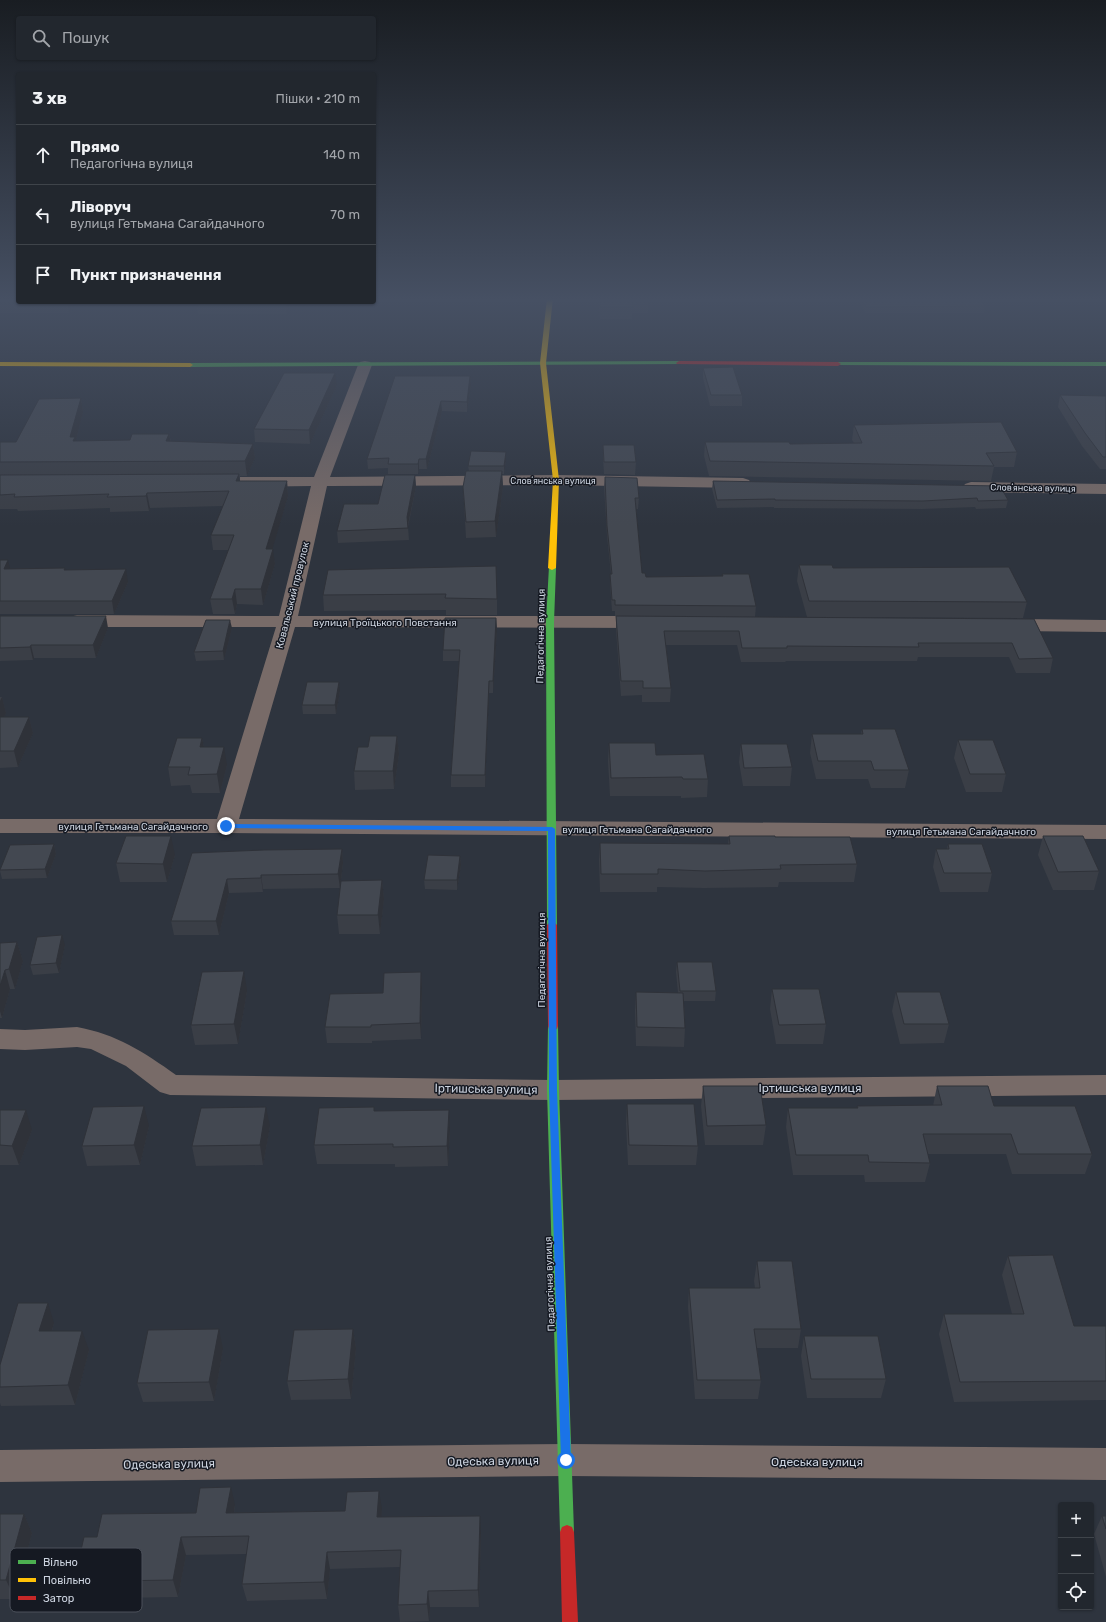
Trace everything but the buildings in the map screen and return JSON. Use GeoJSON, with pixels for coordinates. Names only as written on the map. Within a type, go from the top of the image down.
{"type":"FeatureCollection","features":[{"type":"Feature","properties":{"kind":"main road","name":"Педагогічна вулиця"},"geometry":{"type":"LineString","coordinates":[[544,374],[556,480],[550,622],[553,1090],[570,1622]]}},
{"type":"Feature","properties":{"kind":"street","name":"Ковальський провулок"},"geometry":{"type":"LineString","coordinates":[[226,826],[287,622],[320,481],[362,374]]}},
{"type":"Feature","properties":{"kind":"street","name":"Словʼянська вулиця"},"geometry":{"type":"LineString","coordinates":[[219,482],[556,480],[755,484]]}},
{"type":"Feature","properties":{"kind":"street","name":"Словʼянська вулиця"},"geometry":{"type":"LineString","coordinates":[[954,487],[1106,489]]}},
{"type":"Feature","properties":{"kind":"street","name":"вулиця Троїцького Повстання"},"geometry":{"type":"LineString","coordinates":[[64,621],[661,622]]}},
{"type":"Feature","properties":{"kind":"street"},"geometry":{"type":"LineString","coordinates":[[994,625],[1106,626]]}},
{"type":"Feature","properties":{"kind":"street","name":"вулиця Гетьмана Сагайдачного"},"geometry":{"type":"LineString","coordinates":[[0,826],[226,826],[1106,832]]}},
{"type":"Feature","properties":{"kind":"street","name":"Іртишська вулиця"},"geometry":{"type":"LineString","coordinates":[[0,1039],[25,1040],[77,1037],[96,1040],[135,1059],[170,1085],[553,1090],[1106,1085]]}},
{"type":"Feature","properties":{"kind":"street","name":"Одеська вулиця"},"geometry":{"type":"LineString","coordinates":[[0,1466],[566,1460],[1106,1464]]}},
{"type":"Feature","properties":{"kind":"traffic: fast"},"geometry":{"type":"LineString","coordinates":[[552,568],[550,622],[552,925]]}},
{"type":"Feature","properties":{"kind":"traffic: fast"},"geometry":{"type":"LineString","coordinates":[[553,1026],[553,1090],[567,1532]]}},
{"type":"Feature","properties":{"kind":"traffic: slow"},"geometry":{"type":"LineString","coordinates":[[544,374],[556,480],[552,568]]}},
{"type":"Feature","properties":{"kind":"traffic: jam"},"geometry":{"type":"LineString","coordinates":[[552,925],[553,1026]]}},
{"type":"Feature","properties":{"kind":"traffic: jam"},"geometry":{"type":"LineString","coordinates":[[567,1532],[570,1622]]}},
{"type":"Feature","properties":{"kind":"route"},"geometry":{"type":"LineString","coordinates":[[226,826],[552,829],[553,1090],[566,1460]]}}]}
